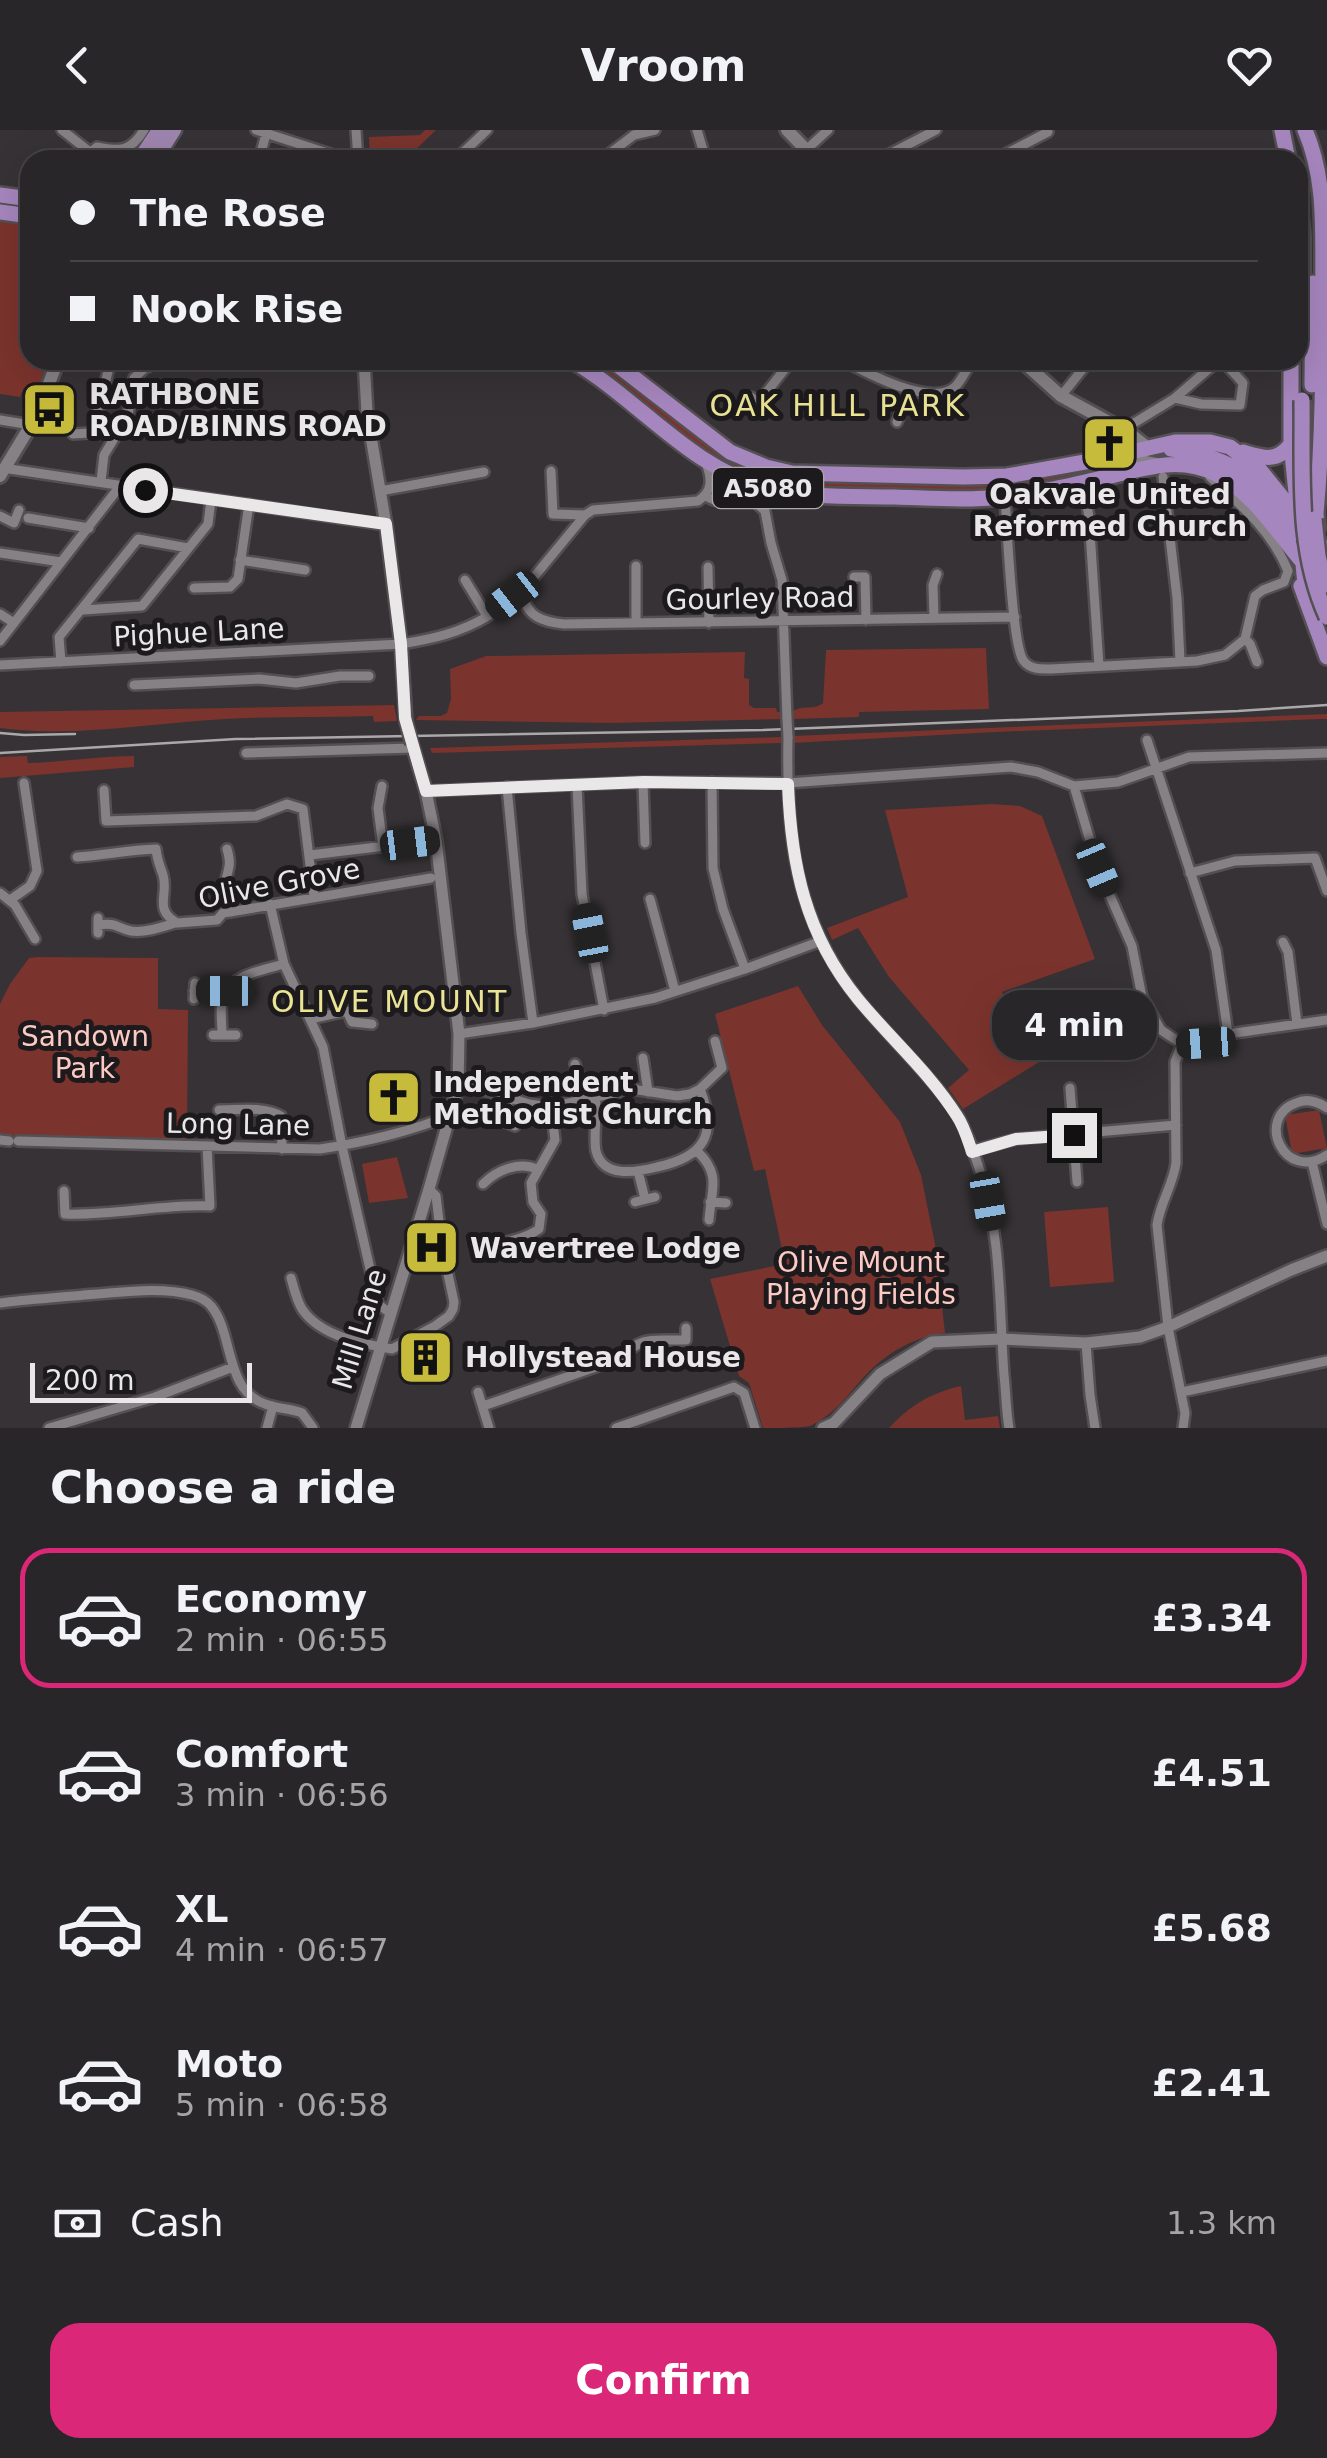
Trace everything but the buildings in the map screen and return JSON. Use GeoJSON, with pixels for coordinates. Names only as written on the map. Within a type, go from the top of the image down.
{"type":"FeatureCollection","features":[{"type":"Feature","properties":{"kind":"highway"},"geometry":{"type":"LineString","coordinates":[[1304,130],[1315,155],[1322,198],[1325,282],[1319,480],[1321,620]]}},
{"type":"Feature","properties":{"kind":"highway"},"geometry":{"type":"LineString","coordinates":[[1308,161],[1314,224],[1306,547],[1327,657]]}},
{"type":"Feature","properties":{"kind":"highway","name":"A5080"},"geometry":{"type":"LineString","coordinates":[[588,370],[706,460],[757,485],[805,494],[982,499],[1083,482],[1163,477],[1196,466],[1215,473],[1295,525]]}},
{"type":"Feature","properties":{"kind":"highway","name":"A5080"},"geometry":{"type":"LineString","coordinates":[[623,370],[730,452],[778,470],[807,474],[984,477],[1035,472],[1186,440],[1230,447]]}},
{"type":"Feature","properties":{"kind":"highway"},"geometry":{"type":"LineString","coordinates":[[1292,370],[1295,525],[1306,595],[1321,620]]}},
{"type":"Feature","properties":{"kind":"highway"},"geometry":{"type":"LineString","coordinates":[[1306,370],[1312,496],[1321,566],[1306,595]]}},
{"type":"Feature","properties":{"kind":"highway"},"geometry":{"type":"LineString","coordinates":[[1291,436],[1314,439],[1321,431]]}},
{"type":"Feature","properties":{"kind":"highway"},"geometry":{"type":"LineString","coordinates":[[1230,447],[1267,459],[1278,456],[1291,436]]}},
{"type":"Feature","properties":{"kind":"highway"},"geometry":{"type":"LineString","coordinates":[[1230,447],[1260,470],[1321,566]]}},
{"type":"Feature","properties":{"kind":"highway"},"geometry":{"type":"LineString","coordinates":[[1152,448],[1200,453],[1238,468],[1295,525],[1321,566]]}},
{"type":"Feature","properties":{"kind":"highway"},"geometry":{"type":"LineString","coordinates":[[1295,525],[1319,480]]}},
{"type":"Feature","properties":{"kind":"highway"},"geometry":{"type":"LineString","coordinates":[[1295,525],[1321,566]]}},
{"type":"Feature","properties":{"kind":"main road"},"geometry":{"type":"LineString","coordinates":[[151,150],[174,130]]}},
{"type":"Feature","properties":{"kind":"main road"},"geometry":{"type":"LineString","coordinates":[[786,130],[806,150]]}},
{"type":"Feature","properties":{"kind":"main road"},"geometry":{"type":"LineString","coordinates":[[2,470],[31,425],[55,370]]}},
{"type":"Feature","properties":{"kind":"main road"},"geometry":{"type":"LineString","coordinates":[[1032,370],[1061,396],[1152,448]]}},
{"type":"Feature","properties":{"kind":"main road"},"geometry":{"type":"LineString","coordinates":[[1121,431],[1125,453],[1163,477]]}},
{"type":"Feature","properties":{"kind":"street"},"geometry":{"type":"LineString","coordinates":[[114,150],[136,143],[144,130]]}},
{"type":"Feature","properties":{"kind":"street"},"geometry":{"type":"LineString","coordinates":[[465,150],[486,130]]}},
{"type":"Feature","properties":{"kind":"street"},"geometry":{"type":"LineString","coordinates":[[614,150],[634,135],[654,130]]}},
{"type":"Feature","properties":{"kind":"street"},"geometry":{"type":"LineString","coordinates":[[897,150],[936,130]]}},
{"type":"Feature","properties":{"kind":"street"},"geometry":{"type":"LineString","coordinates":[[68,132],[87,150]]}},
{"type":"Feature","properties":{"kind":"street"},"geometry":{"type":"LineString","coordinates":[[261,132],[317,150]]}},
{"type":"Feature","properties":{"kind":"street"},"geometry":{"type":"LineString","coordinates":[[1013,150],[1048,132]]}},
{"type":"Feature","properties":{"kind":"street"},"geometry":{"type":"LineString","coordinates":[[98,414],[109,370]]}},
{"type":"Feature","properties":{"kind":"street"},"geometry":{"type":"LineString","coordinates":[[100,482],[104,455],[126,427],[134,378],[142,370]]}},
{"type":"Feature","properties":{"kind":"street","name":"Mill Lane"},"geometry":{"type":"LineString","coordinates":[[356,1428],[452,1114],[458,1087],[460,1034],[436,840],[406,721],[401,644],[367,413],[365,370]]}},
{"type":"Feature","properties":{"kind":"street"},"geometry":{"type":"LineString","coordinates":[[758,403],[784,370]]}},
{"type":"Feature","properties":{"kind":"street"},"geometry":{"type":"LineString","coordinates":[[862,370],[910,390],[939,394],[960,381],[966,370]]}},
{"type":"Feature","properties":{"kind":"street"},"geometry":{"type":"LineString","coordinates":[[1061,396],[1082,370]]}},
{"type":"Feature","properties":{"kind":"street"},"geometry":{"type":"LineString","coordinates":[[1121,431],[1175,398],[1209,370]]}},
{"type":"Feature","properties":{"kind":"street"},"geometry":{"type":"LineString","coordinates":[[1175,398],[1240,406],[1243,382],[1231,370]]}},
{"type":"Feature","properties":{"kind":"street"},"geometry":{"type":"LineString","coordinates":[[897,422],[910,390]]}},
{"type":"Feature","properties":{"kind":"street"},"geometry":{"type":"LineString","coordinates":[[0,420],[31,425]]}},
{"type":"Feature","properties":{"kind":"street"},"geometry":{"type":"LineString","coordinates":[[72,434],[85,427],[116,437]]}},
{"type":"Feature","properties":{"kind":"street"},"geometry":{"type":"LineString","coordinates":[[551,471],[553,514],[584,515],[593,510],[694,502],[705,496],[710,484],[706,460]]}},
{"type":"Feature","properties":{"kind":"street"},"geometry":{"type":"LineString","coordinates":[[1005,497],[1015,617],[1021,656],[1026,663],[1052,669],[1213,659],[1245,639],[1255,596],[1284,582],[1288,570],[1270,537],[1240,503],[1196,466]]}},
{"type":"Feature","properties":{"kind":"street"},"geometry":{"type":"LineString","coordinates":[[2,470],[386,524]]}},
{"type":"Feature","properties":{"kind":"street"},"geometry":{"type":"LineString","coordinates":[[380,491],[484,472]]}},
{"type":"Feature","properties":{"kind":"street"},"geometry":{"type":"LineString","coordinates":[[1163,477],[1178,485]]}},
{"type":"Feature","properties":{"kind":"street"},"geometry":{"type":"LineString","coordinates":[[1163,477],[1180,661]]}},
{"type":"Feature","properties":{"kind":"street"},"geometry":{"type":"LineString","coordinates":[[1083,482],[1099,666]]}},
{"type":"Feature","properties":{"kind":"street"},"geometry":{"type":"LineString","coordinates":[[0,640],[120,486]]}},
{"type":"Feature","properties":{"kind":"street"},"geometry":{"type":"LineString","coordinates":[[705,496],[714,500],[748,499],[763,507],[782,580],[792,852],[809,913],[838,972],[958,1118],[972,1152],[996,1239],[1010,1428]]}},
{"type":"Feature","properties":{"kind":"street"},"geometry":{"type":"LineString","coordinates":[[84,610],[142,606],[208,524],[211,500]]}},
{"type":"Feature","properties":{"kind":"street"},"geometry":{"type":"LineString","coordinates":[[198,584],[235,584],[248,504]]}},
{"type":"Feature","properties":{"kind":"street"},"geometry":{"type":"LineString","coordinates":[[0,516],[14,523],[19,510]]}},
{"type":"Feature","properties":{"kind":"street","name":"Pighue Lane"},"geometry":{"type":"LineString","coordinates":[[0,665],[401,644],[446,636],[522,594],[584,515]]}},
{"type":"Feature","properties":{"kind":"street"},"geometry":{"type":"LineString","coordinates":[[28,518],[89,528]]}},
{"type":"Feature","properties":{"kind":"street"},"geometry":{"type":"LineString","coordinates":[[61,662],[59,637],[138,539],[188,548]]}},
{"type":"Feature","properties":{"kind":"street"},"geometry":{"type":"LineString","coordinates":[[0,553],[62,562]]}},
{"type":"Feature","properties":{"kind":"street"},"geometry":{"type":"LineString","coordinates":[[240,560],[302,570],[300,557]]}},
{"type":"Feature","properties":{"kind":"street"},"geometry":{"type":"LineString","coordinates":[[636,566],[636,622]]}},
{"type":"Feature","properties":{"kind":"street"},"geometry":{"type":"LineString","coordinates":[[708,567],[709,623]]}},
{"type":"Feature","properties":{"kind":"street"},"geometry":{"type":"LineString","coordinates":[[934,618],[937,574]]}},
{"type":"Feature","properties":{"kind":"street"},"geometry":{"type":"LineString","coordinates":[[854,577],[865,577],[866,620]]}},
{"type":"Feature","properties":{"kind":"street"},"geometry":{"type":"LineString","coordinates":[[465,580],[488,616]]}},
{"type":"Feature","properties":{"kind":"street","name":"Gourley Road"},"geometry":{"type":"LineString","coordinates":[[522,594],[527,608],[545,622],[564,624],[1015,617]]}},
{"type":"Feature","properties":{"kind":"street"},"geometry":{"type":"LineString","coordinates":[[0,614],[14,623]]}},
{"type":"Feature","properties":{"kind":"street"},"geometry":{"type":"LineString","coordinates":[[1245,639],[1258,662]]}},
{"type":"Feature","properties":{"kind":"street"},"geometry":{"type":"LineString","coordinates":[[202,655],[204,681]]}},
{"type":"Feature","properties":{"kind":"street"},"geometry":{"type":"LineString","coordinates":[[134,685],[363,678]]}},
{"type":"Feature","properties":{"kind":"street"},"geometry":{"type":"LineString","coordinates":[[1146,740],[1216,950],[1228,1034]]}},
{"type":"Feature","properties":{"kind":"street"},"geometry":{"type":"LineString","coordinates":[[246,753],[412,746]]}},
{"type":"Feature","properties":{"kind":"street"},"geometry":{"type":"LineString","coordinates":[[426,791],[644,782],[788,784],[1011,767],[1038,772],[1074,786],[1118,782],[1189,757],[1327,753]]}},
{"type":"Feature","properties":{"kind":"street"},"geometry":{"type":"LineString","coordinates":[[10,900],[30,886],[36,871],[24,782]]}},
{"type":"Feature","properties":{"kind":"street"},"geometry":{"type":"LineString","coordinates":[[644,782],[645,842]]}},
{"type":"Feature","properties":{"kind":"street"},"geometry":{"type":"LineString","coordinates":[[712,782],[713,868],[723,910],[745,969]]}},
{"type":"Feature","properties":{"kind":"street"},"geometry":{"type":"LineString","coordinates":[[577,784],[582,894],[604,1010]]}},
{"type":"Feature","properties":{"kind":"street"},"geometry":{"type":"LineString","coordinates":[[382,786],[378,808],[383,846]]}},
{"type":"Feature","properties":{"kind":"street"},"geometry":{"type":"LineString","coordinates":[[1074,786],[1098,868],[1132,946],[1142,997],[1161,1030],[1182,1044],[1206,1043],[1228,1034],[1327,1020]]}},
{"type":"Feature","properties":{"kind":"street"},"geometry":{"type":"LineString","coordinates":[[507,787],[534,1024]]}},
{"type":"Feature","properties":{"kind":"street"},"geometry":{"type":"LineString","coordinates":[[104,790],[106,821],[256,816],[287,804],[302,810],[314,897]]}},
{"type":"Feature","properties":{"kind":"street"},"geometry":{"type":"LineString","coordinates":[[310,856],[436,840]]}},
{"type":"Feature","properties":{"kind":"street"},"geometry":{"type":"LineString","coordinates":[[228,848],[231,870],[225,882],[225,895],[230,912]]}},
{"type":"Feature","properties":{"kind":"street","name":"Olive Grove"},"geometry":{"type":"LineString","coordinates":[[77,857],[156,850],[164,879],[165,912],[178,922],[217,920],[224,913],[431,878]]}},
{"type":"Feature","properties":{"kind":"street"},"geometry":{"type":"LineString","coordinates":[[1190,873],[1235,860],[1315,858],[1327,892]]}},
{"type":"Feature","properties":{"kind":"street"},"geometry":{"type":"LineString","coordinates":[[0,893],[10,900],[35,939]]}},
{"type":"Feature","properties":{"kind":"street"},"geometry":{"type":"LineString","coordinates":[[650,899],[675,991]]}},
{"type":"Feature","properties":{"kind":"street"},"geometry":{"type":"LineString","coordinates":[[270,904],[284,964],[323,1047],[378,1304],[390,1312]]}},
{"type":"Feature","properties":{"kind":"street"},"geometry":{"type":"LineString","coordinates":[[98,925],[118,924],[128,930],[142,930],[178,922]]}},
{"type":"Feature","properties":{"kind":"street"},"geometry":{"type":"LineString","coordinates":[[460,1034],[604,1010],[745,969],[822,940]]}},
{"type":"Feature","properties":{"kind":"street"},"geometry":{"type":"LineString","coordinates":[[1283,942],[1288,952],[1297,1024]]}},
{"type":"Feature","properties":{"kind":"street"},"geometry":{"type":"LineString","coordinates":[[236,1035],[218,1035],[226,991],[248,974],[284,964]]}},
{"type":"Feature","properties":{"kind":"street"},"geometry":{"type":"LineString","coordinates":[[194,991],[226,991]]}},
{"type":"Feature","properties":{"kind":"street"},"geometry":{"type":"LineString","coordinates":[[1064,1022],[1142,997]]}},
{"type":"Feature","properties":{"kind":"street"},"geometry":{"type":"LineString","coordinates":[[310,1019],[347,1012],[356,1024],[372,1024]]}},
{"type":"Feature","properties":{"kind":"street"},"geometry":{"type":"LineString","coordinates":[[1182,1044],[1175,1062],[1174,1176],[1157,1224],[1168,1327],[1185,1413],[1183,1428]]}},
{"type":"Feature","properties":{"kind":"street"},"geometry":{"type":"LineString","coordinates":[[458,1087],[551,1107],[632,1090],[677,1096],[700,1089],[722,1068],[714,1048]]}},
{"type":"Feature","properties":{"kind":"street"},"geometry":{"type":"LineString","coordinates":[[644,1058],[648,1092]]}},
{"type":"Feature","properties":{"kind":"street"},"geometry":{"type":"LineString","coordinates":[[575,1064],[598,1112],[596,1151],[607,1166],[625,1173],[682,1162],[697,1151],[708,1119],[700,1089]]}},
{"type":"Feature","properties":{"kind":"street"},"geometry":{"type":"LineString","coordinates":[[1070,1088],[1076,1182]]}},
{"type":"Feature","properties":{"kind":"street"},"geometry":{"type":"LineString","coordinates":[[507,1125],[510,1098]]}},
{"type":"Feature","properties":{"kind":"street"},"geometry":{"type":"LineString","coordinates":[[1327,1108],[1310,1100],[1290,1105],[1282,1112],[1276,1132],[1284,1152],[1292,1158],[1312,1162],[1327,1155]]}},
{"type":"Feature","properties":{"kind":"street"},"geometry":{"type":"LineString","coordinates":[[486,1250],[539,1229],[541,1214],[533,1202],[532,1183],[555,1140],[551,1107]]}},
{"type":"Feature","properties":{"kind":"street"},"geometry":{"type":"LineString","coordinates":[[219,1110],[279,1113],[282,1148]]}},
{"type":"Feature","properties":{"kind":"street","name":"Long Lane"},"geometry":{"type":"LineString","coordinates":[[9,1141],[320,1149],[452,1114]]}},
{"type":"Feature","properties":{"kind":"street"},"geometry":{"type":"LineString","coordinates":[[972,1152],[1016,1139],[1176,1125]]}},
{"type":"Feature","properties":{"kind":"street"},"geometry":{"type":"LineString","coordinates":[[64,1190],[65,1214],[210,1206],[207,1146]]}},
{"type":"Feature","properties":{"kind":"street"},"geometry":{"type":"LineString","coordinates":[[697,1151],[714,1172],[710,1220]]}},
{"type":"Feature","properties":{"kind":"street"},"geometry":{"type":"LineString","coordinates":[[1312,1162],[1327,1224]]}},
{"type":"Feature","properties":{"kind":"street"},"geometry":{"type":"LineString","coordinates":[[480,1170],[486,1182],[521,1165],[537,1169]]}},
{"type":"Feature","properties":{"kind":"street"},"geometry":{"type":"LineString","coordinates":[[638,1171],[645,1199]]}},
{"type":"Feature","properties":{"kind":"street"},"geometry":{"type":"LineString","coordinates":[[290,1278],[302,1308],[332,1333],[392,1349],[435,1326],[450,1316],[454,1302],[436,1196],[429,1190]]}},
{"type":"Feature","properties":{"kind":"street"},"geometry":{"type":"LineString","coordinates":[[710,1202],[726,1203]]}},
{"type":"Feature","properties":{"kind":"street"},"geometry":{"type":"LineString","coordinates":[[822,1428],[834,1423],[880,1374],[932,1342],[1002,1339],[1086,1343],[1140,1337],[1327,1256]]}},
{"type":"Feature","properties":{"kind":"street"},"geometry":{"type":"LineString","coordinates":[[0,1302],[168,1291],[202,1298],[212,1307],[233,1367],[250,1396],[302,1413],[313,1428]]}},
{"type":"Feature","properties":{"kind":"street"},"geometry":{"type":"LineString","coordinates":[[484,1406],[619,1359],[644,1340],[691,1340],[686,1328]]}},
{"type":"Feature","properties":{"kind":"street"},"geometry":{"type":"LineString","coordinates":[[1086,1343],[1095,1428]]}},
{"type":"Feature","properties":{"kind":"street"},"geometry":{"type":"LineString","coordinates":[[1182,1392],[1327,1361]]}},
{"type":"Feature","properties":{"kind":"street"},"geometry":{"type":"LineString","coordinates":[[50,1428],[158,1396],[233,1367]]}},
{"type":"Feature","properties":{"kind":"street"},"geometry":{"type":"LineString","coordinates":[[616,1428],[734,1387],[744,1393],[755,1428]]}},
{"type":"Feature","properties":{"kind":"street"},"geometry":{"type":"LineString","coordinates":[[478,1392],[489,1428]]}},
{"type":"Feature","properties":{"kind":"street"},"geometry":{"type":"LineString","coordinates":[[268,1428],[273,1406]]}},
{"type":"Feature","properties":{"kind":"green space"},"geometry":{"type":"Polygon","coordinates":[[[425,130],[436,130],[415,150],[370,150],[369,137],[420,135],[425,130]]]}},
{"type":"Feature","properties":{"kind":"green space"},"geometry":{"type":"Polygon","coordinates":[[[0,221],[20,224],[20,370],[44,370],[36,392],[24,388],[20,397],[0,394],[0,221]]]}},
{"type":"Feature","properties":{"kind":"green space"},"geometry":{"type":"Polygon","coordinates":[[[596,370],[618,370],[741,463],[1006,482],[1085,469],[1087,474],[979,494],[784,487],[736,472],[692,444],[596,370]]]}},
{"type":"Feature","properties":{"kind":"green space"},"geometry":{"type":"Polygon","coordinates":[[[986,648],[989,709],[859,712],[859,717],[792,719],[792,712],[823,703],[826,650],[986,648]]]}},
{"type":"Feature","properties":{"kind":"green space"},"geometry":{"type":"Polygon","coordinates":[[[745,652],[749,705],[776,708],[783,712],[783,719],[611,723],[416,720],[419,716],[447,713],[451,699],[450,669],[486,656],[745,652]]]}},
{"type":"Feature","properties":{"kind":"green space"},"geometry":{"type":"Polygon","coordinates":[[[394,705],[397,721],[374,722],[373,716],[197,721],[84,731],[0,728],[0,712],[394,705]]]}},
{"type":"Feature","properties":{"kind":"green space"},"geometry":{"type":"Polygon","coordinates":[[[1327,714],[1327,719],[792,743],[792,736],[1327,714]]]}},
{"type":"Feature","properties":{"kind":"green space"},"geometry":{"type":"Polygon","coordinates":[[[783,737],[783,743],[432,753],[430,748],[783,737]]]}},
{"type":"Feature","properties":{"kind":"green space"},"geometry":{"type":"Polygon","coordinates":[[[27,756],[28,763],[134,756],[134,767],[0,778],[0,757],[27,756]]]}},
{"type":"Feature","properties":{"kind":"green space"},"geometry":{"type":"Polygon","coordinates":[[[1020,806],[1042,816],[1095,959],[1002,992],[1039,1062],[963,1109],[948,1088],[969,1070],[889,977],[858,928],[832,940],[827,928],[908,897],[885,810],[1020,806]]]}},
{"type":"Feature","properties":{"kind":"green space","name":"Sandown Park"},"geometry":{"type":"Polygon","coordinates":[[[29,958],[158,958],[158,1009],[188,1010],[187,1141],[0,1135],[0,1004],[29,958]]]}},
{"type":"Feature","properties":{"kind":"green space","name":"Olive Mount Playing Fields"},"geometry":{"type":"Polygon","coordinates":[[[798,986],[822,1025],[900,1122],[921,1175],[935,1244],[945,1333],[911,1342],[891,1354],[819,1422],[794,1428],[763,1428],[749,1383],[739,1376],[710,1279],[785,1264],[765,1169],[754,1171],[715,1014],[798,986]]]}},
{"type":"Feature","properties":{"kind":"green space"},"geometry":{"type":"Polygon","coordinates":[[[1319,1110],[1327,1148],[1292,1154],[1285,1115],[1319,1110]]]}},
{"type":"Feature","properties":{"kind":"green space"},"geometry":{"type":"Polygon","coordinates":[[[397,1157],[408,1198],[369,1203],[362,1164],[397,1157]]]}},
{"type":"Feature","properties":{"kind":"green space"},"geometry":{"type":"Polygon","coordinates":[[[1108,1207],[1114,1282],[1050,1287],[1044,1212],[1108,1207]]]}},
{"type":"Feature","properties":{"kind":"green space"},"geometry":{"type":"Polygon","coordinates":[[[961,1386],[965,1420],[998,1416],[1000,1428],[889,1428],[922,1401],[961,1386]]]}},
{"type":"Feature","properties":{"kind":"railway"},"geometry":{"type":"LineString","coordinates":[[0,753],[236,739],[763,730],[1327,705]]}},
{"type":"Feature","properties":{"kind":"railway"},"geometry":{"type":"LineString","coordinates":[[0,733],[75,734]]}},
{"type":"Feature","properties":{"kind":"place","name":"RATHBONE ROAD/BINNS ROAD"},"geometry":{"type":"Point","coordinates":[50,410]}},
{"type":"Feature","properties":{"kind":"place","name":"Oakvale United Reformed Church"},"geometry":{"type":"Point","coordinates":[1110,443]}},
{"type":"Feature","properties":{"kind":"place","name":"Independent Methodist Church"},"geometry":{"type":"Point","coordinates":[394,1098]}},
{"type":"Feature","properties":{"kind":"place","name":"Wavertree Lodge"},"geometry":{"type":"Point","coordinates":[431,1248]}},
{"type":"Feature","properties":{"kind":"place","name":"Hollystead House"},"geometry":{"type":"Point","coordinates":[426,1357]}},
{"type":"Feature","properties":{"kind":"district","name":"OAK HILL PARK"},"geometry":{"type":"Point","coordinates":[838,406]}},
{"type":"Feature","properties":{"kind":"district","name":"OLIVE MOUNT"},"geometry":{"type":"Point","coordinates":[390,1002]}},
{"type":"Feature","properties":{"kind":"route"},"geometry":{"type":"LineString","coordinates":[[145,490],[386,524],[401,644],[405,718],[426,791],[644,782],[788,784],[792,852],[809,913],[822,940],[838,972],[857,997],[958,1118],[972,1152],[1016,1139],[1074,1135]]}}]}
